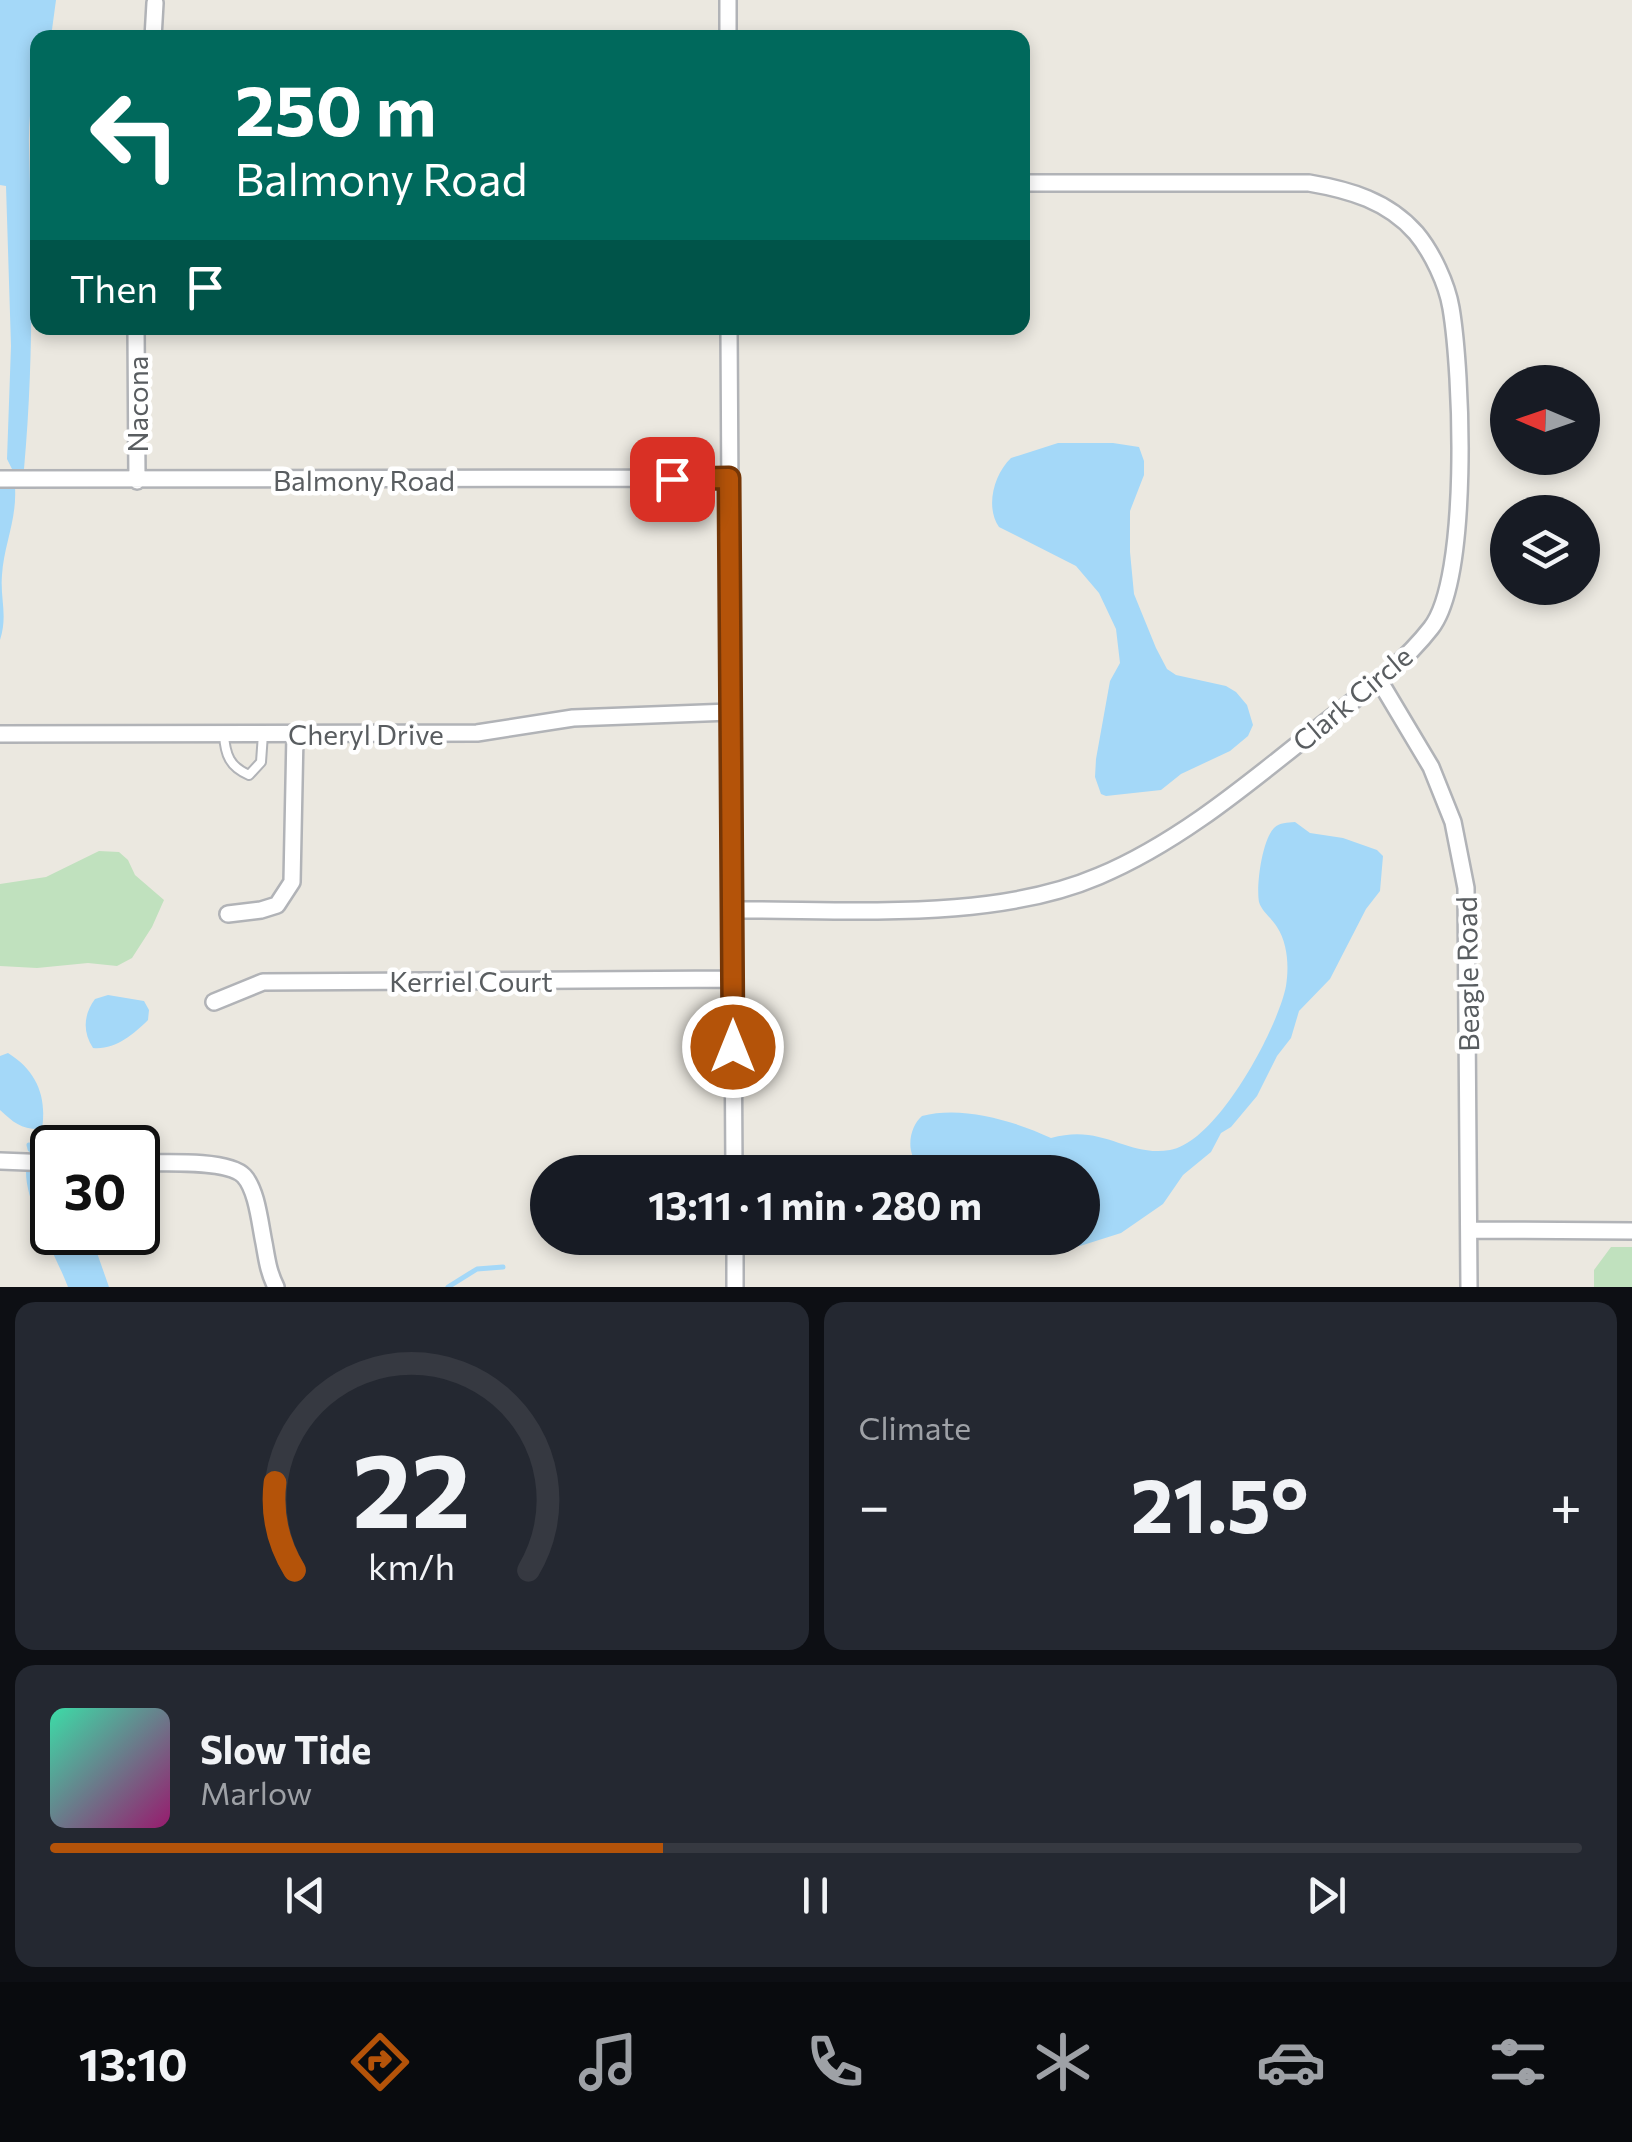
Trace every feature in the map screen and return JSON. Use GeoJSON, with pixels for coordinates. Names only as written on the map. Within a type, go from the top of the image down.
{"type":"FeatureCollection","features":[{"type":"Feature","properties":{"kind":"street"},"geometry":{"type":"LineString","coordinates":[[728,0],[728,30]]}},
{"type":"Feature","properties":{"kind":"street"},"geometry":{"type":"LineString","coordinates":[[153,30],[155,3]]}},
{"type":"Feature","properties":{"kind":"street","name":"Clark Circle"},"geometry":{"type":"LineString","coordinates":[[732,910],[1012,902],[1084,882],[1157,846],[1200,817],[1379,680],[1433,626],[1446,598],[1454,567],[1459,498],[1451,306],[1439,272],[1417,234],[1382,204],[1346,189],[1309,183],[1030,183]]}},
{"type":"Feature","properties":{"kind":"street","name":"Nacona"},"geometry":{"type":"LineString","coordinates":[[136,335],[137,481]]}},
{"type":"Feature","properties":{"kind":"street"},"geometry":{"type":"LineString","coordinates":[[728,335],[734,1155]]}},
{"type":"Feature","properties":{"kind":"street","name":"Balmony Road"},"geometry":{"type":"LineString","coordinates":[[0,479],[729,478]]}},
{"type":"Feature","properties":{"kind":"street","name":"Beagle Road"},"geometry":{"type":"LineString","coordinates":[[1379,680],[1431,767],[1453,822],[1466,888],[1469,1287]]}},
{"type":"Feature","properties":{"kind":"street","name":"Cheryl Drive"},"geometry":{"type":"LineString","coordinates":[[0,734],[477,733],[573,718],[730,712]]}},
{"type":"Feature","properties":{"kind":"street"},"geometry":{"type":"LineString","coordinates":[[228,914],[276,905],[292,882],[294,734]]}},
{"type":"Feature","properties":{"kind":"street","name":"Kerriel Court"},"geometry":{"type":"LineString","coordinates":[[214,1002],[263,982],[733,980]]}},
{"type":"Feature","properties":{"kind":"street"},"geometry":{"type":"LineString","coordinates":[[0,1161],[30,1162]]}},
{"type":"Feature","properties":{"kind":"street"},"geometry":{"type":"LineString","coordinates":[[160,1164],[226,1168],[242,1174],[251,1190],[266,1268],[276,1287]]}},
{"type":"Feature","properties":{"kind":"street"},"geometry":{"type":"LineString","coordinates":[[1470,1230],[1632,1230]]}},
{"type":"Feature","properties":{"kind":"street"},"geometry":{"type":"LineString","coordinates":[[734,1255],[735,1287]]}},
{"type":"Feature","properties":{"kind":"lane"},"geometry":{"type":"LineString","coordinates":[[224,734],[225,751],[236,769],[249,775],[261,762],[263,734]]}},
{"type":"Feature","properties":{"kind":"green space"},"geometry":{"type":"Polygon","coordinates":[[[99,851],[119,852],[135,875],[164,900],[132,958],[117,966],[0,966],[0,884],[46,877],[99,851]]]}},
{"type":"Feature","properties":{"kind":"green space"},"geometry":{"type":"Polygon","coordinates":[[[1611,1247],[1632,1247],[1632,1287],[1594,1287],[1594,1270],[1611,1247]]]}},
{"type":"Feature","properties":{"kind":"water"},"geometry":{"type":"Polygon","coordinates":[[[0,0],[56,0],[52,30],[30,30],[29,388],[24,469],[14,473],[7,459],[11,346],[6,186],[0,185],[0,0]]]}},
{"type":"Feature","properties":{"kind":"water"},"geometry":{"type":"Polygon","coordinates":[[[1058,443],[1139,447],[1144,475],[1130,511],[1130,552],[1134,594],[1156,648],[1167,669],[1176,675],[1226,686],[1236,692],[1247,705],[1253,725],[1248,736],[1230,751],[1181,774],[1161,790],[1101,794],[1095,777],[1096,759],[1110,681],[1120,663],[1116,629],[1099,593],[1076,566],[999,527],[995,519],[993,491],[1005,465],[1011,458],[1058,443]]]}},
{"type":"Feature","properties":{"kind":"water"},"geometry":{"type":"Polygon","coordinates":[[[0,486],[15,487],[15,499],[2,575],[0,640],[0,486]]]}},
{"type":"Feature","properties":{"kind":"water"},"geometry":{"type":"Polygon","coordinates":[[[1295,822],[1310,833],[1343,838],[1377,850],[1383,856],[1380,891],[1366,909],[1330,979],[1299,1011],[1291,1038],[1257,1096],[1221,1133],[1211,1152],[1183,1175],[1163,1204],[1121,1233],[1100,1240],[1100,1155],[912,1155],[912,1132],[918,1120],[938,1113],[1004,1121],[1051,1138],[1085,1135],[1154,1151],[1188,1143],[1207,1127],[1258,1055],[1286,986],[1283,941],[1260,906],[1258,885],[1263,852],[1270,834],[1279,825],[1295,822]]]}},
{"type":"Feature","properties":{"kind":"water"},"geometry":{"type":"Polygon","coordinates":[[[108,995],[144,1001],[149,1010],[148,1020],[116,1044],[93,1048],[86,1029],[88,1011],[95,999],[108,995]]]}},
{"type":"Feature","properties":{"kind":"water"},"geometry":{"type":"Polygon","coordinates":[[[8,1053],[33,1077],[43,1106],[42,1125],[30,1128],[19,1125],[0,1110],[0,1056],[8,1053]]]}},
{"type":"Feature","properties":{"kind":"water"},"geometry":{"type":"Polygon","coordinates":[[[54,1255],[98,1255],[109,1287],[68,1287],[54,1255]]]}},
{"type":"Feature","properties":{"kind":"waterway"},"geometry":{"type":"LineString","coordinates":[[29,1145],[30,1149]]}},
{"type":"Feature","properties":{"kind":"waterway"},"geometry":{"type":"LineString","coordinates":[[448,1287],[477,1269],[503,1267]]}},
{"type":"Feature","properties":{"kind":"route"},"geometry":{"type":"LineString","coordinates":[[672,479],[729,478],[733,1047]]}}]}
